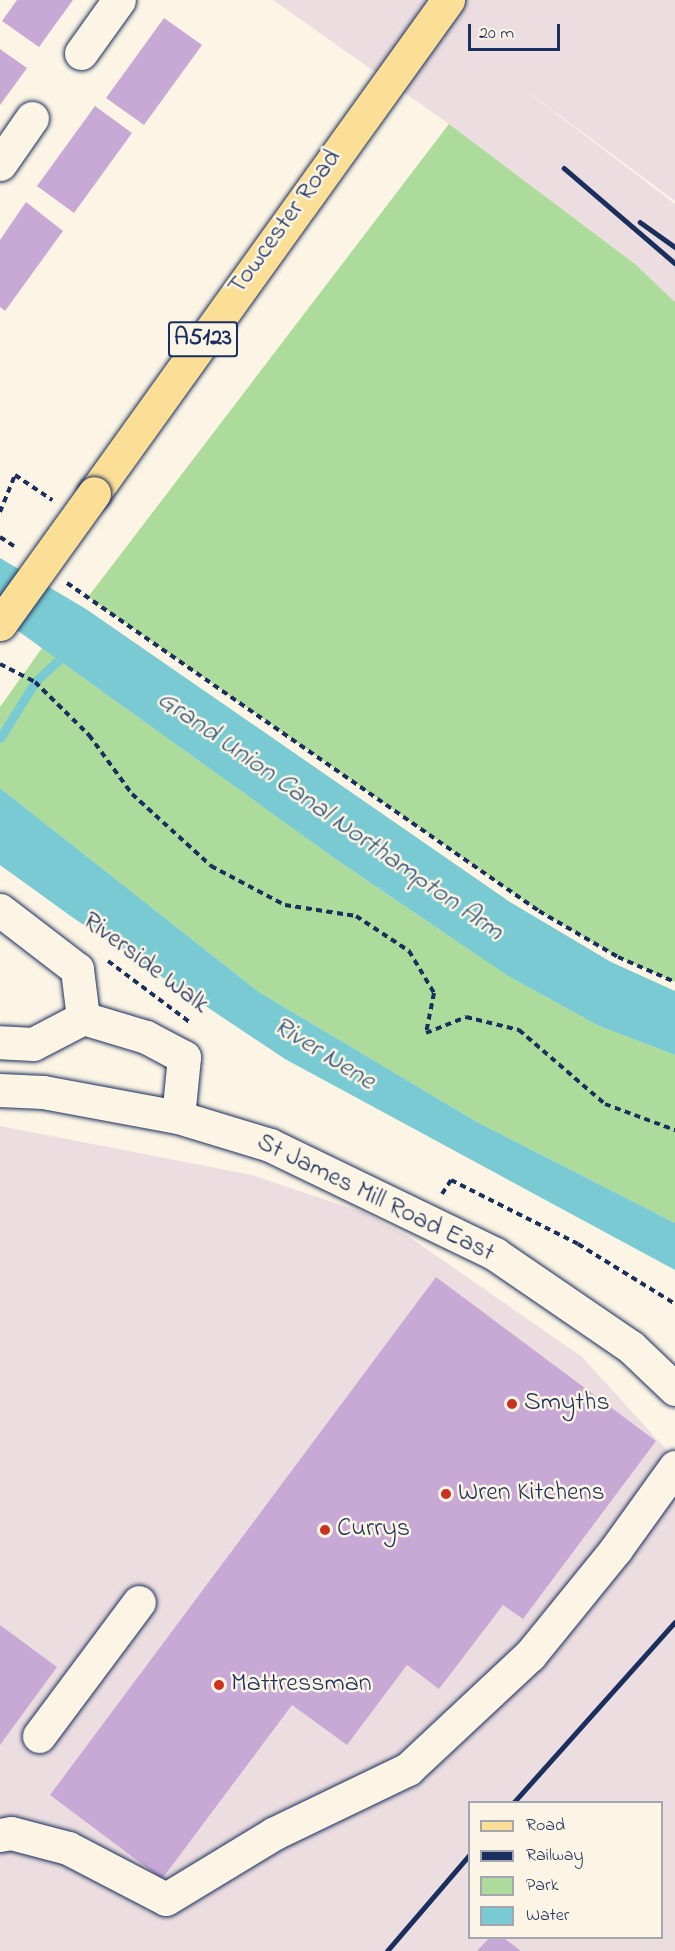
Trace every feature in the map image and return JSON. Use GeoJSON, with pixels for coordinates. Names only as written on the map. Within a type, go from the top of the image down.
{"type":"FeatureCollection","features":[{"type":"Feature","properties":{"kind":"main road","name":"Towcester Road"},"geometry":{"type":"LineString","coordinates":[[0,624],[312,185],[448,0]]}},
{"type":"Feature","properties":{"kind":"street"},"geometry":{"type":"LineString","coordinates":[[81,53],[119,0]]}},
{"type":"Feature","properties":{"kind":"street"},"geometry":{"type":"LineString","coordinates":[[0,164],[32,118]]}},
{"type":"Feature","properties":{"kind":"street"},"geometry":{"type":"LineString","coordinates":[[0,910],[77,969],[83,1018]]}},
{"type":"Feature","properties":{"kind":"street"},"geometry":{"type":"LineString","coordinates":[[0,1042],[33,1044],[83,1018],[146,1037],[184,1057],[178,1117]]}},
{"type":"Feature","properties":{"kind":"street","name":"St James Mill Road East"},"geometry":{"type":"LineString","coordinates":[[0,1090],[43,1092],[178,1117],[270,1144],[495,1254],[631,1347],[675,1389]]}},
{"type":"Feature","properties":{"kind":"street"},"geometry":{"type":"LineString","coordinates":[[0,1835],[11,1833],[68,1848],[166,1899],[275,1833],[408,1769],[530,1656],[616,1549],[675,1467]]}},
{"type":"Feature","properties":{"kind":"street"},"geometry":{"type":"LineString","coordinates":[[39,1736],[139,1602]]}},
{"type":"Feature","properties":{"kind":"path"},"geometry":{"type":"LineString","coordinates":[[0,512],[15,475],[86,506]]}},
{"type":"Feature","properties":{"kind":"path"},"geometry":{"type":"LineString","coordinates":[[0,537],[20,550]]}},
{"type":"Feature","properties":{"kind":"path"},"geometry":{"type":"LineString","coordinates":[[59,577],[539,911],[618,957],[675,982]]}},
{"type":"Feature","properties":{"kind":"path"},"geometry":{"type":"LineString","coordinates":[[0,664],[35,682],[89,735],[132,794],[211,866],[285,904],[356,916],[410,951],[434,993],[426,1033],[466,1017],[519,1030],[605,1104],[675,1130]]}},
{"type":"Feature","properties":{"kind":"path","name":"Riverside Walk"},"geometry":{"type":"LineString","coordinates":[[105,958],[196,1026]]}},
{"type":"Feature","properties":{"kind":"path"},"geometry":{"type":"LineString","coordinates":[[439,1199],[451,1180],[578,1244],[675,1304]]}},
{"type":"Feature","properties":{"kind":"shaded area"},"geometry":{"type":"Polygon","coordinates":[[[273,0],[675,0],[675,201],[516,83],[675,204],[675,302],[635,264],[449,124],[273,0]]]}},
{"type":"Feature","properties":{"kind":"shaded area"},"geometry":{"type":"Polygon","coordinates":[[[0,1126],[252,1175],[362,1212],[408,1236],[582,1357],[675,1459],[675,1951],[0,1951],[0,1126]]]}},
{"type":"Feature","properties":{"kind":"green space"},"geometry":{"type":"Polygon","coordinates":[[[449,124],[635,264],[675,302],[675,982],[618,957],[539,911],[88,597],[449,124]]]}},
{"type":"Feature","properties":{"kind":"green space"},"geometry":{"type":"Polygon","coordinates":[[[42,648],[344,865],[508,976],[599,1026],[675,1055],[675,1223],[477,1122],[259,992],[0,788],[0,707],[42,648]]]}},
{"type":"Feature","properties":{"kind":"water","name":"Grand Union Canal Northampton Arm"},"geometry":{"type":"Polygon","coordinates":[[[0,558],[86,609],[510,902],[611,962],[675,991],[675,1055],[599,1026],[508,976],[344,865],[0,618],[0,558]]]}},
{"type":"Feature","properties":{"kind":"water","name":"River Nene"},"geometry":{"type":"Polygon","coordinates":[[[0,788],[259,992],[477,1122],[675,1223],[675,1270],[285,1059],[72,917],[0,865],[0,788]]]}},
{"type":"Feature","properties":{"kind":"building"},"geometry":{"type":"Polygon","coordinates":[[[17,0],[73,0],[39,47],[2,21],[17,0]]]}},
{"type":"Feature","properties":{"kind":"building"},"geometry":{"type":"Polygon","coordinates":[[[164,18],[202,45],[144,125],[106,98],[164,18]]]}},
{"type":"Feature","properties":{"kind":"building"},"geometry":{"type":"Polygon","coordinates":[[[0,49],[27,68],[0,105],[0,49]]]}},
{"type":"Feature","properties":{"kind":"building"},"geometry":{"type":"Polygon","coordinates":[[[95,106],[132,133],[74,213],[37,186],[95,106]]]}},
{"type":"Feature","properties":{"kind":"building"},"geometry":{"type":"Polygon","coordinates":[[[26,202],[63,231],[5,311],[0,307],[0,240],[26,202]]]}},
{"type":"Feature","properties":{"kind":"building"},"geometry":{"type":"Polygon","coordinates":[[[436,1277],[656,1441],[523,1619],[503,1605],[439,1689],[407,1665],[347,1745],[292,1705],[162,1879],[50,1795],[436,1277]]]}},
{"type":"Feature","properties":{"kind":"building"},"geometry":{"type":"Polygon","coordinates":[[[0,1625],[57,1667],[0,1745],[0,1625]]]}},
{"type":"Feature","properties":{"kind":"building"},"geometry":{"type":"Polygon","coordinates":[[[488,1939],[505,1939],[521,1951],[477,1951],[488,1939]]]}},
{"type":"Feature","properties":{"kind":"waterway"},"geometry":{"type":"LineString","coordinates":[[0,738],[35,682],[66,653]]}},
{"type":"Feature","properties":{"kind":"railway"},"geometry":{"type":"LineString","coordinates":[[564,168],[675,263]]}},
{"type":"Feature","properties":{"kind":"railway"},"geometry":{"type":"LineString","coordinates":[[640,222],[675,247]]}},
{"type":"Feature","properties":{"kind":"railway"},"geometry":{"type":"LineString","coordinates":[[515,1801],[675,1622]]}},
{"type":"Feature","properties":{"kind":"railway"},"geometry":{"type":"LineString","coordinates":[[387,1951],[468,1856]]}},
{"type":"Feature","properties":{"kind":"place","name":"Smyths"},"geometry":{"type":"Point","coordinates":[512,1404]}},
{"type":"Feature","properties":{"kind":"place","name":"Wren Kitchens"},"geometry":{"type":"Point","coordinates":[446,1494]}},
{"type":"Feature","properties":{"kind":"place","name":"Currys"},"geometry":{"type":"Point","coordinates":[325,1530]}},
{"type":"Feature","properties":{"kind":"place","name":"Mattressman"},"geometry":{"type":"Point","coordinates":[219,1685]}}]}
